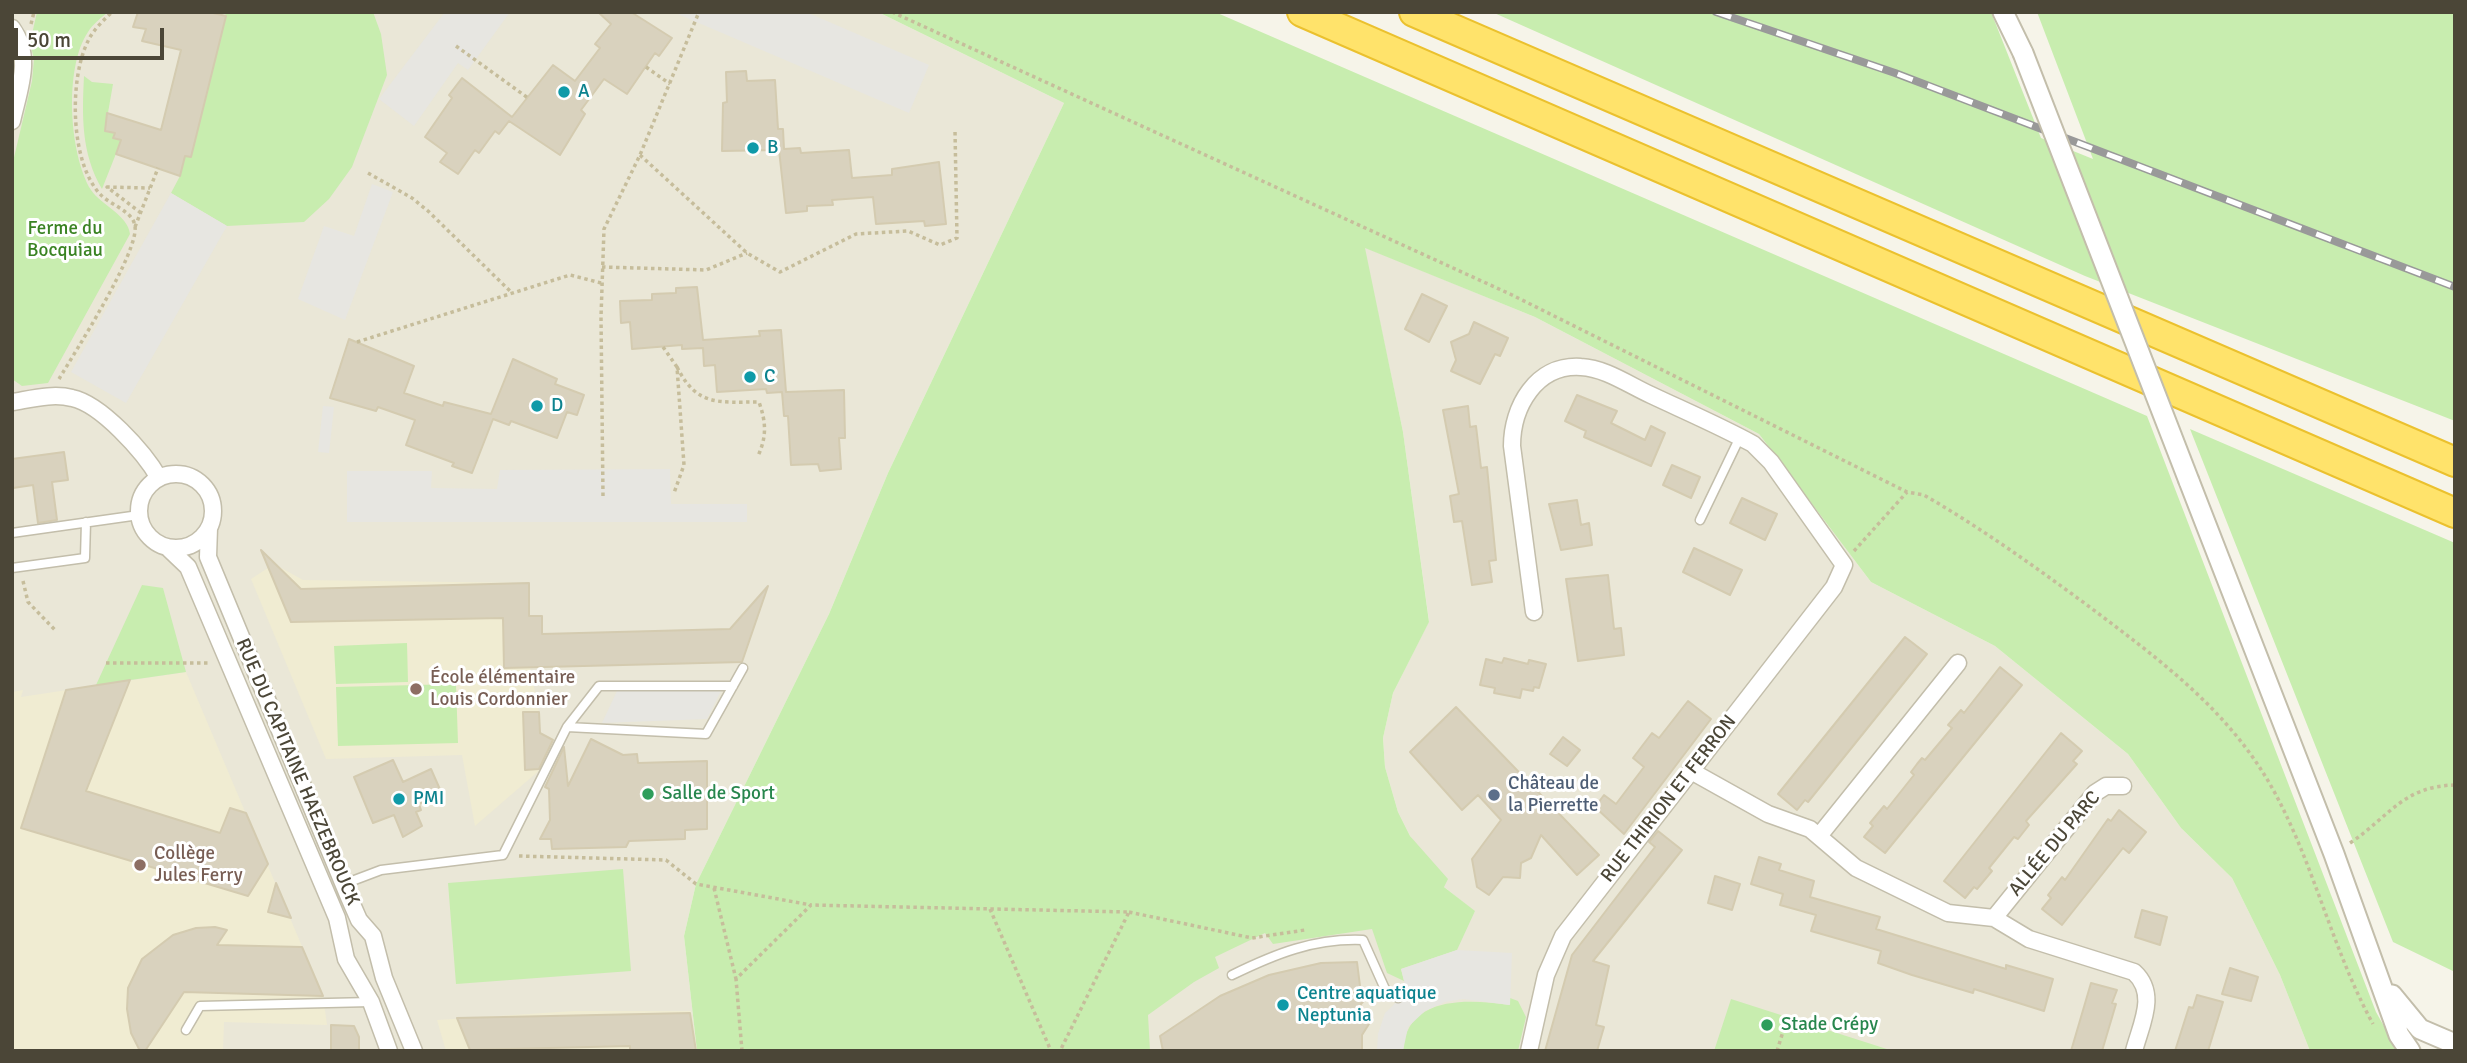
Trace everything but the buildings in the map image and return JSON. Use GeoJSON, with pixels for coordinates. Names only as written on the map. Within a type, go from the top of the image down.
{"type":"FeatureCollection","features":[{"type":"Feature","properties":{"kind":"highway"},"geometry":{"type":"LineString","coordinates":[[1302,12],[2455,513]]}},
{"type":"Feature","properties":{"kind":"highway"},"geometry":{"type":"LineString","coordinates":[[1414,12],[2455,462]]}},
{"type":"Feature","properties":{"kind":"street"},"geometry":{"type":"LineString","coordinates":[[2003,12],[2023,53]]}},
{"type":"Feature","properties":{"kind":"street"},"geometry":{"type":"LineString","coordinates":[[2010,12],[2023,53],[2334,854],[2381,978],[2399,1035],[2410,1051]]}},
{"type":"Feature","properties":{"kind":"street"},"geometry":{"type":"LineString","coordinates":[[12,28],[21,42],[24,61],[12,121]]}},
{"type":"Feature","properties":{"kind":"street"},"geometry":{"type":"LineString","coordinates":[[1534,612],[1512,434],[1520,405],[1539,380],[1564,369],[1593,369],[1753,444],[1771,462],[1844,565]]}},
{"type":"Feature","properties":{"kind":"street"},"geometry":{"type":"LineString","coordinates":[[12,402],[50,396],[71,397],[91,406],[144,455],[159,478]]}},
{"type":"Feature","properties":{"kind":"street"},"geometry":{"type":"LineString","coordinates":[[181,474],[201,483],[212,502],[209,528],[191,544],[167,547],[150,537],[139,515],[144,494],[159,478],[181,474]]}},
{"type":"Feature","properties":{"kind":"street","name":"RUE DU CAPITAINE HAEZEBROUCK"},"geometry":{"type":"LineString","coordinates":[[209,528],[208,557],[359,920],[373,936],[384,978],[412,1044]]}},
{"type":"Feature","properties":{"kind":"street","name":"RUE DU CAPITAINE HAEZEBROUCK"},"geometry":{"type":"LineString","coordinates":[[167,547],[188,567],[337,918],[346,959],[371,1002],[389,1049]]}},
{"type":"Feature","properties":{"kind":"street","name":"RUE THIRION ET FERRON"},"geometry":{"type":"LineString","coordinates":[[1528,1051],[1546,975],[1556,946],[1833,587],[1844,565]]}},
{"type":"Feature","properties":{"kind":"street"},"geometry":{"type":"LineString","coordinates":[[1819,836],[1958,663]]}},
{"type":"Feature","properties":{"kind":"street"},"geometry":{"type":"LineString","coordinates":[[1691,771],[1768,814],[1819,836],[1856,868],[1948,913],[1994,918],[2029,939],[2125,968],[2141,978],[2146,984],[2148,1000],[2134,1051]]}},
{"type":"Feature","properties":{"kind":"street","name":"ALLÉE DU PARC"},"geometry":{"type":"LineString","coordinates":[[1994,918],[2095,793],[2106,786],[2123,786]]}},
{"type":"Feature","properties":{"kind":"street"},"geometry":{"type":"LineString","coordinates":[[2381,978],[2401,1010],[2420,1029],[2455,1044]]}},
{"type":"Feature","properties":{"kind":"lane"},"geometry":{"type":"LineString","coordinates":[[1700,520],[1740,437]]}},
{"type":"Feature","properties":{"kind":"lane"},"geometry":{"type":"LineString","coordinates":[[12,533],[139,515]]}},
{"type":"Feature","properties":{"kind":"lane"},"geometry":{"type":"LineString","coordinates":[[16,567],[85,558],[86,522]]}},
{"type":"Feature","properties":{"kind":"lane"},"geometry":{"type":"LineString","coordinates":[[567,727],[706,734],[743,668]]}},
{"type":"Feature","properties":{"kind":"lane"},"geometry":{"type":"LineString","coordinates":[[344,884],[381,870],[503,855],[567,727],[599,686],[733,686]]}},
{"type":"Feature","properties":{"kind":"lane"},"geometry":{"type":"LineString","coordinates":[[1232,975],[1279,952],[1304,945],[1340,939],[1363,940],[1385,989],[1398,998]]}},
{"type":"Feature","properties":{"kind":"lane"},"geometry":{"type":"LineString","coordinates":[[186,1030],[200,1006],[371,1002]]}},
{"type":"Feature","properties":{"kind":"lane"},"geometry":{"type":"LineString","coordinates":[[389,1049],[412,1044]]}},
{"type":"Feature","properties":{"kind":"path"},"geometry":{"type":"LineString","coordinates":[[112,12],[89,39],[83,53],[75,103],[79,160],[100,194],[131,217],[135,227]]}},
{"type":"Feature","properties":{"kind":"path"},"geometry":{"type":"LineString","coordinates":[[603,496],[601,283],[604,229],[640,155],[699,12]]}},
{"type":"Feature","properties":{"kind":"path"},"geometry":{"type":"LineString","coordinates":[[456,46],[528,99]]}},
{"type":"Feature","properties":{"kind":"path"},"geometry":{"type":"LineString","coordinates":[[646,67],[670,84]]}},
{"type":"Feature","properties":{"kind":"path"},"geometry":{"type":"LineString","coordinates":[[640,155],[747,253],[780,272],[856,234],[908,231],[940,245],[957,238],[956,131]]}},
{"type":"Feature","properties":{"kind":"path"},"geometry":{"type":"LineString","coordinates":[[50,396],[131,251],[135,227],[158,168]]}},
{"type":"Feature","properties":{"kind":"path"},"geometry":{"type":"LineString","coordinates":[[368,173],[412,198],[428,211],[511,292]]}},
{"type":"Feature","properties":{"kind":"path"},"geometry":{"type":"LineString","coordinates":[[141,213],[107,187],[150,188]]}},
{"type":"Feature","properties":{"kind":"path"},"geometry":{"type":"LineString","coordinates":[[602,267],[706,270],[747,253]]}},
{"type":"Feature","properties":{"kind":"path"},"geometry":{"type":"LineString","coordinates":[[357,342],[570,275],[601,283]]}},
{"type":"Feature","properties":{"kind":"path"},"geometry":{"type":"LineString","coordinates":[[663,347],[685,384],[711,402],[759,402],[765,418],[765,440],[758,456]]}},
{"type":"Feature","properties":{"kind":"path"},"geometry":{"type":"LineString","coordinates":[[674,494],[684,465],[677,367]]}},
{"type":"Feature","properties":{"kind":"path"},"geometry":{"type":"LineString","coordinates":[[1844,565],[1907,492]]}},
{"type":"Feature","properties":{"kind":"path"},"geometry":{"type":"LineString","coordinates":[[16,567],[28,602],[55,630]]}},
{"type":"Feature","properties":{"kind":"path"},"geometry":{"type":"LineString","coordinates":[[106,663],[228,663]]}},
{"type":"Feature","properties":{"kind":"path"},"geometry":{"type":"LineString","coordinates":[[2334,854],[2402,801],[2430,786],[2455,785]]}},
{"type":"Feature","properties":{"kind":"path"},"geometry":{"type":"LineString","coordinates":[[503,855],[666,860],[696,884],[811,905],[1129,912],[1252,938],[1313,929]]}},
{"type":"Feature","properties":{"kind":"path"},"geometry":{"type":"LineString","coordinates":[[715,888],[736,979],[742,1051]]}},
{"type":"Feature","properties":{"kind":"path"},"geometry":{"type":"LineString","coordinates":[[736,979],[811,905]]}},
{"type":"Feature","properties":{"kind":"path"},"geometry":{"type":"LineString","coordinates":[[990,909],[1051,1051]]}},
{"type":"Feature","properties":{"kind":"path"},"geometry":{"type":"LineString","coordinates":[[1060,1051],[1129,912]]}},
{"type":"Feature","properties":{"kind":"path"},"geometry":{"type":"LineString","coordinates":[[1777,1051],[1785,1025]]}},
{"type":"Feature","properties":{"kind":"shaded area"},"geometry":{"type":"Polygon","coordinates":[[[12,12],[878,12],[1064,103],[888,473],[829,614],[696,884],[684,936],[697,1051],[12,1051],[12,12]]]}},
{"type":"Feature","properties":{"kind":"shaded area"},"geometry":{"type":"Polygon","coordinates":[[[445,12],[510,12],[468,70],[458,63],[414,126],[379,99],[445,12]]]}},
{"type":"Feature","properties":{"kind":"shaded area"},"geometry":{"type":"Polygon","coordinates":[[[673,12],[806,12],[929,65],[909,113],[673,12]]]}},
{"type":"Feature","properties":{"kind":"shaded area"},"geometry":{"type":"Polygon","coordinates":[[[372,184],[393,192],[345,320],[298,299],[324,226],[354,236],[372,184]]]}},
{"type":"Feature","properties":{"kind":"shaded area"},"geometry":{"type":"Polygon","coordinates":[[[171,193],[227,226],[126,403],[71,372],[171,193]]]}},
{"type":"Feature","properties":{"kind":"shaded area"},"geometry":{"type":"Polygon","coordinates":[[[1364,247],[1535,317],[1759,434],[1871,582],[1995,646],[2128,754],[2181,828],[2232,878],[2280,975],[2310,1051],[1094,1051],[1212,930],[1475,912],[1443,886],[1410,836],[1398,812],[1385,767],[1383,738],[1393,693],[1429,621],[1403,432],[1364,247]]]}},
{"type":"Feature","properties":{"kind":"shaded area"},"geometry":{"type":"Polygon","coordinates":[[[323,406],[334,407],[329,453],[318,452],[323,406]]]}},
{"type":"Feature","properties":{"kind":"shaded area"},"geometry":{"type":"Polygon","coordinates":[[[670,469],[671,504],[747,504],[747,522],[347,522],[347,471],[432,471],[431,488],[497,489],[500,470],[670,469]]]}},
{"type":"Feature","properties":{"kind":"shaded area","name":"École élémentaire Louis Cordonnier"},"geometry":{"type":"Polygon","coordinates":[[[274,564],[303,580],[529,583],[530,667],[539,712],[541,769],[475,826],[462,755],[326,759],[251,579],[274,564]]]}},
{"type":"Feature","properties":{"kind":"shaded area","name":"Collège Jules Ferry"},"geometry":{"type":"Polygon","coordinates":[[[186,672],[323,996],[327,1025],[224,1022],[223,1051],[12,1051],[12,692],[23,690],[21,697],[186,672]]]}},
{"type":"Feature","properties":{"kind":"shaded area"},"geometry":{"type":"Polygon","coordinates":[[[722,689],[707,719],[602,723],[617,691],[722,689]]]}},
{"type":"Feature","properties":{"kind":"shaded area"},"geometry":{"type":"Polygon","coordinates":[[[1457,950],[1512,953],[1510,1005],[1463,999],[1445,1002],[1425,1011],[1408,1027],[1403,1051],[1377,1051],[1378,1034],[1385,1013],[1407,992],[1401,969],[1457,950]]]}},
{"type":"Feature","properties":{"kind":"shaded area"},"geometry":{"type":"Polygon","coordinates":[[[574,1011],[691,1011],[697,1051],[446,1051],[437,1020],[574,1011]]]}},
{"type":"Feature","properties":{"kind":"green space","name":"Ferme du Bocquiau"},"geometry":{"type":"Polygon","coordinates":[[[37,12],[108,12],[90,29],[80,47],[73,88],[74,133],[78,155],[91,190],[124,221],[130,234],[48,383],[22,386],[12,379],[12,166],[32,81],[34,59],[30,43],[37,12]]]}},
{"type":"Feature","properties":{"kind":"green space"},"geometry":{"type":"Polygon","coordinates":[[[226,12],[373,12],[381,34],[387,75],[352,167],[329,199],[304,222],[227,226],[171,193],[180,176],[185,156],[191,157],[226,12]]]}},
{"type":"Feature","properties":{"kind":"green space"},"geometry":{"type":"Polygon","coordinates":[[[878,12],[1215,12],[2147,416],[2376,1012],[2398,1051],[2310,1051],[2280,975],[2232,878],[2181,828],[2128,754],[1995,646],[1871,582],[1759,434],[1535,317],[1365,248],[1403,432],[1429,622],[1393,693],[1383,738],[1385,767],[1398,812],[1410,836],[1448,879],[1444,887],[1475,911],[1457,950],[1401,969],[1404,981],[1387,973],[1372,929],[1273,944],[1265,933],[1215,957],[1219,968],[1194,982],[1148,1015],[1150,1051],[697,1051],[684,936],[696,884],[829,614],[888,473],[1064,103],[878,12]]]}},
{"type":"Feature","properties":{"kind":"green space"},"geometry":{"type":"Polygon","coordinates":[[[1492,12],[1991,12],[2041,138],[2093,159],[2037,12],[2455,12],[2455,421],[2085,276],[1492,12]]]}},
{"type":"Feature","properties":{"kind":"green space"},"geometry":{"type":"Polygon","coordinates":[[[84,76],[92,82],[113,84],[105,130],[115,133],[113,138],[123,136],[102,189],[90,162],[84,134],[84,76]]]}},
{"type":"Feature","properties":{"kind":"green space"},"geometry":{"type":"Polygon","coordinates":[[[2190,429],[2455,543],[2455,972],[2393,942],[2190,429]]]}},
{"type":"Feature","properties":{"kind":"green space"},"geometry":{"type":"Polygon","coordinates":[[[142,585],[163,588],[186,672],[96,685],[142,585]]]}},
{"type":"Feature","properties":{"kind":"green space"},"geometry":{"type":"Polygon","coordinates":[[[407,643],[408,682],[336,684],[334,646],[407,643]]]}},
{"type":"Feature","properties":{"kind":"green space"},"geometry":{"type":"Polygon","coordinates":[[[456,684],[458,743],[338,746],[336,687],[456,684]]]}},
{"type":"Feature","properties":{"kind":"green space"},"geometry":{"type":"Polygon","coordinates":[[[623,869],[631,971],[456,984],[448,883],[623,869]]]}},
{"type":"Feature","properties":{"kind":"green space"},"geometry":{"type":"Polygon","coordinates":[[[1510,998],[1518,1001],[1526,1017],[1518,1051],[1403,1051],[1407,1033],[1415,1019],[1427,1010],[1459,1002],[1509,1005],[1510,998]]]}},
{"type":"Feature","properties":{"kind":"green space","name":"Stade Crépy"},"geometry":{"type":"Polygon","coordinates":[[[1731,999],[1893,1051],[1714,1051],[1731,999]]]}},
{"type":"Feature","properties":{"kind":"railway"},"geometry":{"type":"LineString","coordinates":[[1716,12],[1895,73],[2455,287]]}},
{"type":"Feature","properties":{"kind":"place","name":"A"},"geometry":{"type":"Point","coordinates":[564,92]}},
{"type":"Feature","properties":{"kind":"place","name":"B"},"geometry":{"type":"Point","coordinates":[753,148]}},
{"type":"Feature","properties":{"kind":"place","name":"C"},"geometry":{"type":"Point","coordinates":[750,377]}},
{"type":"Feature","properties":{"kind":"place","name":"D"},"geometry":{"type":"Point","coordinates":[537,406]}},
{"type":"Feature","properties":{"kind":"place","name":"École élémentaire Louis Cordonnier"},"geometry":{"type":"Point","coordinates":[416,689]}},
{"type":"Feature","properties":{"kind":"place","name":"Salle de Sport"},"geometry":{"type":"Point","coordinates":[648,794]}},
{"type":"Feature","properties":{"kind":"place","name":"Château de la Pierrette"},"geometry":{"type":"Point","coordinates":[1494,795]}},
{"type":"Feature","properties":{"kind":"place","name":"PMI"},"geometry":{"type":"Point","coordinates":[399,799]}},
{"type":"Feature","properties":{"kind":"place","name":"Collège Jules Ferry"},"geometry":{"type":"Point","coordinates":[140,865]}},
{"type":"Feature","properties":{"kind":"place","name":"Centre aquatique Neptunia"},"geometry":{"type":"Point","coordinates":[1283,1005]}},
{"type":"Feature","properties":{"kind":"place","name":"Stade Crépy"},"geometry":{"type":"Point","coordinates":[1767,1025]}}]}
